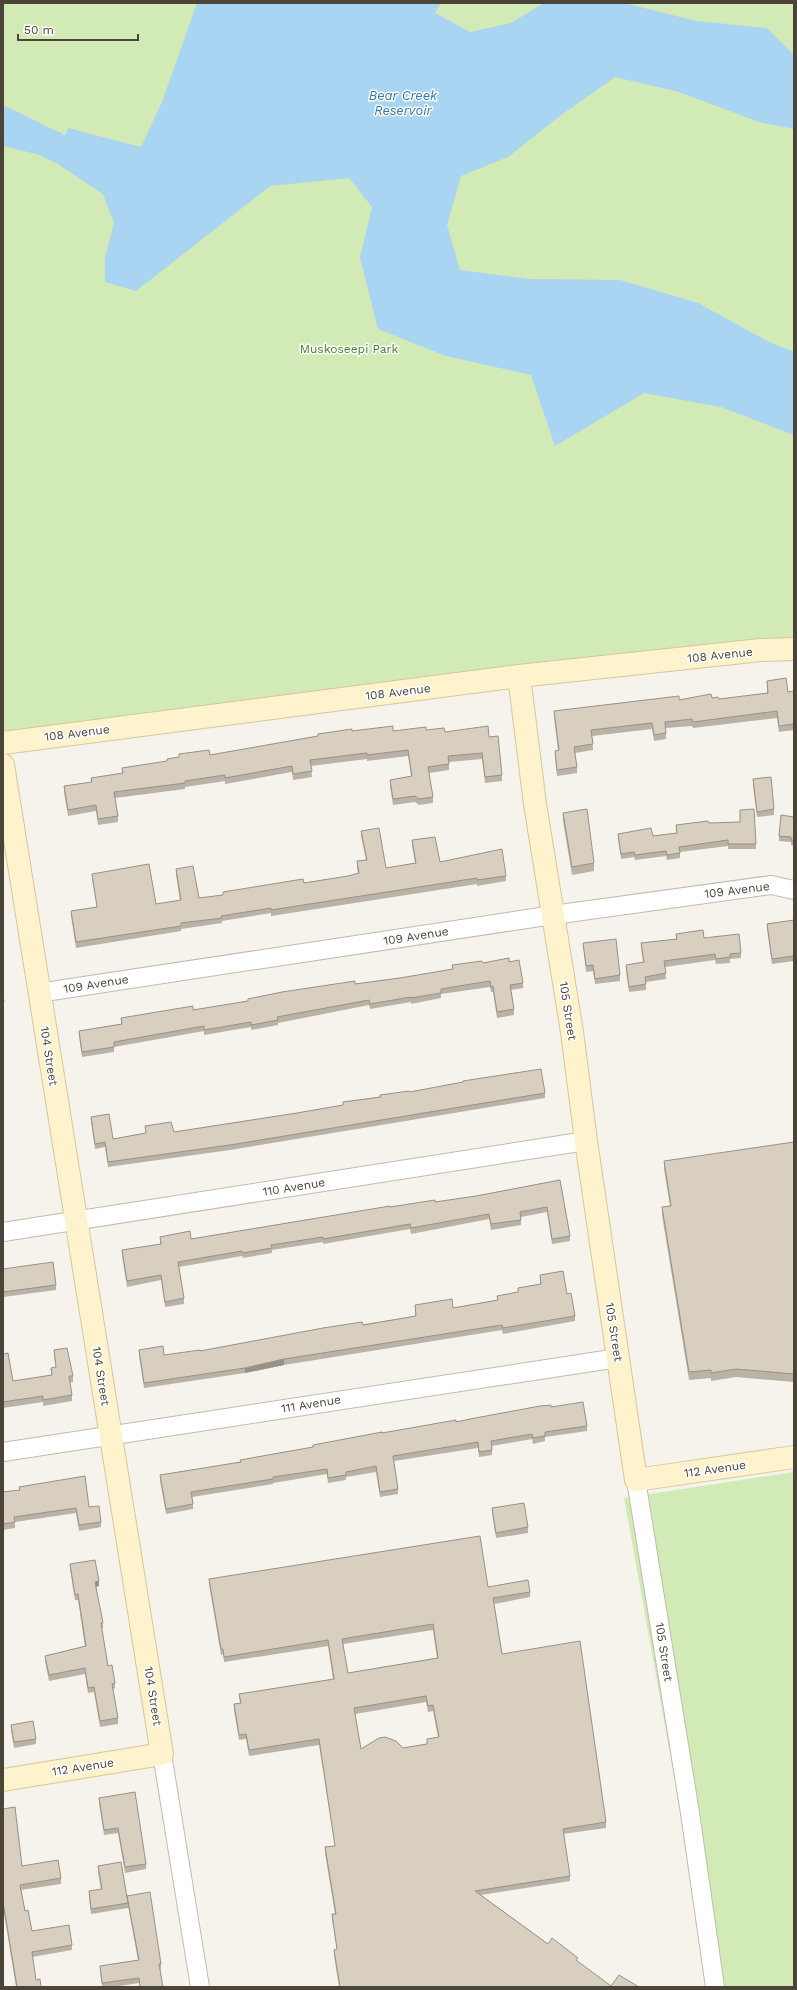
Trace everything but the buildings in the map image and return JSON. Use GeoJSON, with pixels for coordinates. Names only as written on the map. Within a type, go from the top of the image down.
{"type":"FeatureCollection","features":[{"type":"Feature","properties":{"kind":"street","name":"108 Avenue"},"geometry":{"type":"LineString","coordinates":[[3,743],[519,676],[761,650],[794,649]]}},
{"type":"Feature","properties":{"kind":"street","name":"105 Street"},"geometry":{"type":"LineString","coordinates":[[519,676],[535,804],[572,1032],[586,1141],[636,1480],[689,1805],[715,1987]]}},
{"type":"Feature","properties":{"kind":"street","name":"104 Street"},"geometry":{"type":"LineString","coordinates":[[3,765],[38,993],[200,1987]]}},
{"type":"Feature","properties":{"kind":"street","name":"109 Avenue"},"geometry":{"type":"LineString","coordinates":[[38,993],[552,915],[771,885],[794,890]]}},
{"type":"Feature","properties":{"kind":"street","name":"110 Avenue"},"geometry":{"type":"LineString","coordinates":[[3,1232],[586,1141]]}},
{"type":"Feature","properties":{"kind":"street","name":"111 Avenue"},"geometry":{"type":"LineString","coordinates":[[3,1452],[618,1358]]}},
{"type":"Feature","properties":{"kind":"street","name":"112 Avenue"},"geometry":{"type":"LineString","coordinates":[[636,1480],[794,1457]]}},
{"type":"Feature","properties":{"kind":"street","name":"112 Avenue"},"geometry":{"type":"LineString","coordinates":[[3,1780],[162,1754]]}},
{"type":"Feature","properties":{"kind":"green space","name":"Muskoseepi Park"},"geometry":{"type":"Polygon","coordinates":[[[3,3],[794,3],[794,652],[3,746],[3,3]]]}},
{"type":"Feature","properties":{"kind":"green space"},"geometry":{"type":"Polygon","coordinates":[[[794,1472],[794,1987],[712,1987],[624,1498],[794,1472]]]}},
{"type":"Feature","properties":{"kind":"water","name":"Bear Creek Reservoir"},"geometry":{"type":"Polygon","coordinates":[[[197,3],[441,3],[435,13],[470,32],[511,23],[544,3],[624,3],[696,21],[767,28],[794,55],[794,129],[759,122],[679,92],[615,77],[557,118],[508,157],[461,176],[447,225],[460,270],[530,279],[620,280],[698,303],[767,341],[794,352],[794,435],[721,407],[644,393],[555,446],[531,375],[446,356],[378,329],[360,257],[372,207],[349,178],[270,186],[136,291],[105,282],[105,258],[114,223],[103,194],[59,165],[60,149],[68,128],[141,147],[162,102],[197,3]]]}},
{"type":"Feature","properties":{"kind":"water"},"geometry":{"type":"Polygon","coordinates":[[[3,110],[62,133],[53,158],[3,146],[3,110]]]}},
{"type":"Feature","properties":{"kind":"waterway"},"geometry":{"type":"LineString","coordinates":[[3,121],[60,149]]}}]}
